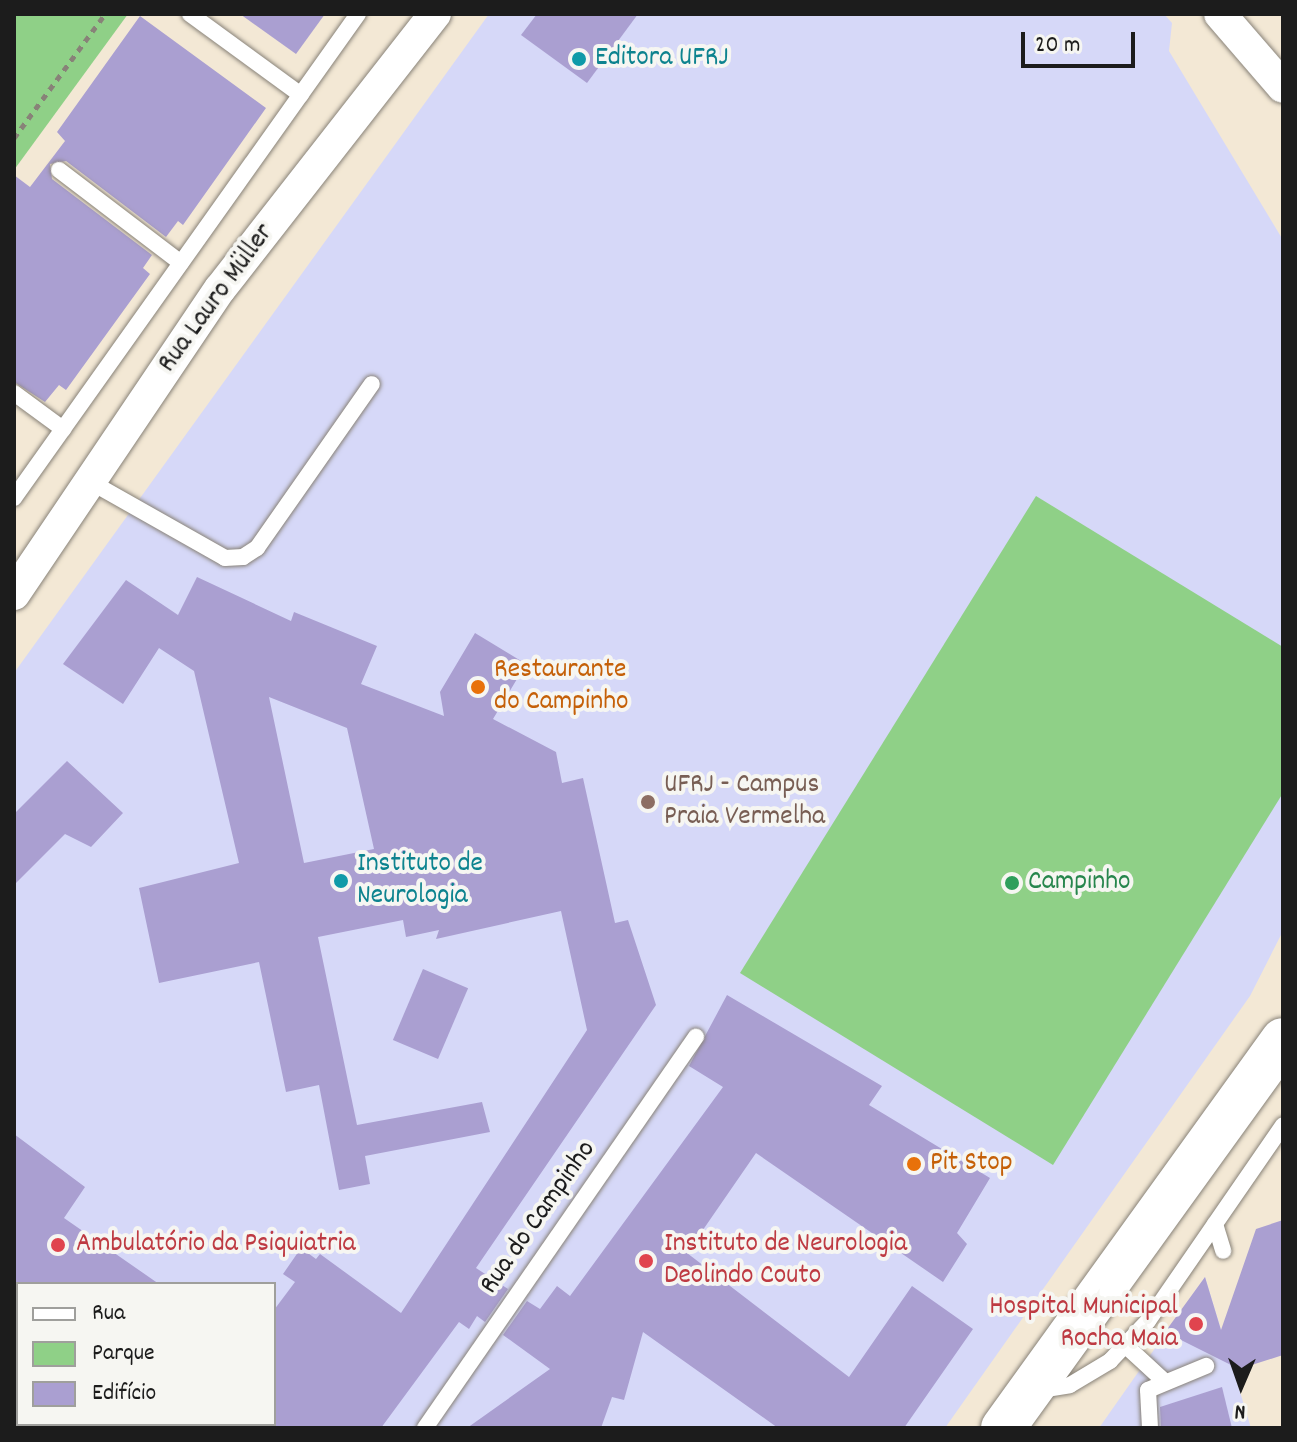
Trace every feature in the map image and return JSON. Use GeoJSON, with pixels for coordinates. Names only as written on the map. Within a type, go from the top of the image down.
{"type":"FeatureCollection","features":[{"type":"Feature","properties":{"kind":"highway"},"geometry":{"type":"LineString","coordinates":[[1003,1428],[1026,1392],[1283,1040]]}},
{"type":"Feature","properties":{"kind":"street","name":"Rua Lauro Müller"},"geometry":{"type":"LineString","coordinates":[[14,594],[220,289],[435,14]]}},
{"type":"Feature","properties":{"kind":"street"},"geometry":{"type":"LineString","coordinates":[[1234,19],[1283,87]]}},
{"type":"Feature","properties":{"kind":"lane"},"geometry":{"type":"LineString","coordinates":[[190,14],[301,95]]}},
{"type":"Feature","properties":{"kind":"lane"},"geometry":{"type":"LineString","coordinates":[[14,498],[358,14]]}},
{"type":"Feature","properties":{"kind":"lane"},"geometry":{"type":"LineString","coordinates":[[59,170],[181,263]]}},
{"type":"Feature","properties":{"kind":"lane"},"geometry":{"type":"LineString","coordinates":[[89,481],[225,558],[243,557],[257,548],[372,384]]}},
{"type":"Feature","properties":{"kind":"lane"},"geometry":{"type":"LineString","coordinates":[[14,393],[63,429]]}},
{"type":"Feature","properties":{"kind":"lane","name":"Rua do Campinho"},"geometry":{"type":"LineString","coordinates":[[425,1428],[696,1037]]}},
{"type":"Feature","properties":{"kind":"lane"},"geometry":{"type":"LineString","coordinates":[[1026,1392],[1070,1385],[1125,1345],[1215,1224],[1283,1125]]}},
{"type":"Feature","properties":{"kind":"lane"},"geometry":{"type":"LineString","coordinates":[[1215,1224],[1223,1251]]}},
{"type":"Feature","properties":{"kind":"lane"},"geometry":{"type":"LineString","coordinates":[[1125,1345],[1164,1381]]}},
{"type":"Feature","properties":{"kind":"lane"},"geometry":{"type":"LineString","coordinates":[[1150,1428],[1144,1398],[1164,1381],[1206,1366]]}},
{"type":"Feature","properties":{"kind":"path"},"geometry":{"type":"LineString","coordinates":[[14,138],[105,14]]}},
{"type":"Feature","properties":{"kind":"shaded area","name":"UFRJ - Campus Praia Vermelha"},"geometry":{"type":"Polygon","coordinates":[[[489,14],[1164,14],[1172,23],[1169,51],[1283,240],[1283,931],[1250,996],[945,1428],[14,1428],[14,673],[489,14]]]}},
{"type":"Feature","properties":{"kind":"shaded area","name":"Hospital Municipal Rocha Maia"},"geometry":{"type":"Polygon","coordinates":[[[1205,1277],[1251,1428],[1099,1428],[1205,1277]]]}},
{"type":"Feature","properties":{"kind":"green space"},"geometry":{"type":"Polygon","coordinates":[[[14,14],[128,14],[14,170],[14,14]]]}},
{"type":"Feature","properties":{"kind":"green space","name":"Campinho"},"geometry":{"type":"Polygon","coordinates":[[[1036,496],[1283,647],[1283,793],[1053,1165],[740,973],[1036,496]]]}},
{"type":"Feature","properties":{"kind":"building"},"geometry":{"type":"Polygon","coordinates":[[[240,14],[325,14],[296,54],[240,14]]]}},
{"type":"Feature","properties":{"kind":"building","name":"Editora UFRJ"},"geometry":{"type":"Polygon","coordinates":[[[537,14],[638,14],[587,83],[521,35],[537,14]]]}},
{"type":"Feature","properties":{"kind":"building"},"geometry":{"type":"Polygon","coordinates":[[[140,16],[266,108],[183,225],[178,221],[166,237],[66,161],[50,164],[52,179],[152,255],[143,268],[150,274],[66,390],[59,385],[45,402],[14,382],[14,175],[30,187],[65,141],[57,132],[140,16]]]}},
{"type":"Feature","properties":{"kind":"building"},"geometry":{"type":"Polygon","coordinates":[[[197,577],[291,621],[294,612],[377,646],[361,684],[444,716],[440,692],[475,633],[526,664],[493,719],[556,752],[562,783],[583,778],[615,923],[628,920],[656,1005],[476,1268],[508,1289],[485,1322],[477,1316],[469,1329],[459,1322],[381,1428],[274,1428],[276,1307],[295,1282],[283,1274],[301,1248],[316,1259],[320,1254],[401,1313],[587,1030],[561,911],[436,939],[439,930],[406,937],[403,920],[318,937],[357,1125],[482,1102],[490,1132],[365,1156],[370,1184],[339,1190],[319,1085],[286,1092],[259,962],[159,983],[139,888],[239,863],[194,671],[159,648],[123,704],[63,664],[126,580],[178,615],[197,577]],[[269,697],[304,863],[374,849],[347,728],[269,697]]]}},
{"type":"Feature","properties":{"kind":"building"},"geometry":{"type":"Polygon","coordinates":[[[67,761],[123,813],[91,847],[65,834],[14,885],[14,814],[67,761]]]}},
{"type":"Feature","properties":{"kind":"building"},"geometry":{"type":"Polygon","coordinates":[[[423,969],[468,988],[438,1059],[393,1040],[423,969]]]}},
{"type":"Feature","properties":{"kind":"building"},"geometry":{"type":"Polygon","coordinates":[[[727,995],[882,1086],[869,1105],[990,1178],[957,1233],[967,1244],[943,1282],[756,1153],[687,1253],[849,1377],[912,1286],[973,1329],[904,1428],[778,1428],[643,1332],[624,1400],[612,1397],[601,1428],[467,1428],[550,1369],[503,1335],[527,1301],[540,1309],[557,1286],[570,1296],[723,1087],[689,1066],[727,995]]]}},
{"type":"Feature","properties":{"kind":"building","name":"Ambulatório da Psiquiatria"},"geometry":{"type":"Polygon","coordinates":[[[14,1134],[85,1187],[64,1218],[156,1282],[14,1284],[14,1134]]]}},
{"type":"Feature","properties":{"kind":"building"},"geometry":{"type":"Polygon","coordinates":[[[1283,1220],[1283,1355],[1239,1369],[1165,1332],[1205,1277],[1221,1330],[1256,1229],[1283,1220]]]}},
{"type":"Feature","properties":{"kind":"building"},"geometry":{"type":"Polygon","coordinates":[[[1222,1387],[1232,1428],[1161,1428],[1160,1407],[1222,1387]]]}},
{"type":"Feature","properties":{"kind":"place","name":"Editora UFRJ"},"geometry":{"type":"Point","coordinates":[579,59]}},
{"type":"Feature","properties":{"kind":"place","name":"Restaurante do Campinho"},"geometry":{"type":"Point","coordinates":[478,687]}},
{"type":"Feature","properties":{"kind":"place","name":"UFRJ - Campus Praia Vermelha"},"geometry":{"type":"Point","coordinates":[648,802]}},
{"type":"Feature","properties":{"kind":"place","name":"Instituto de Neurologia"},"geometry":{"type":"Point","coordinates":[341,881]}},
{"type":"Feature","properties":{"kind":"place","name":"Campinho"},"geometry":{"type":"Point","coordinates":[1012,883]}},
{"type":"Feature","properties":{"kind":"place","name":"Pit Stop"},"geometry":{"type":"Point","coordinates":[914,1164]}},
{"type":"Feature","properties":{"kind":"place","name":"Ambulatório da Psiquiatria"},"geometry":{"type":"Point","coordinates":[58,1245]}},
{"type":"Feature","properties":{"kind":"place","name":"Instituto de Neurologia Deolindo Couto"},"geometry":{"type":"Point","coordinates":[646,1261]}},
{"type":"Feature","properties":{"kind":"place","name":"Hospital Municipal Rocha Maia"},"geometry":{"type":"Point","coordinates":[1196,1324]}}]}
